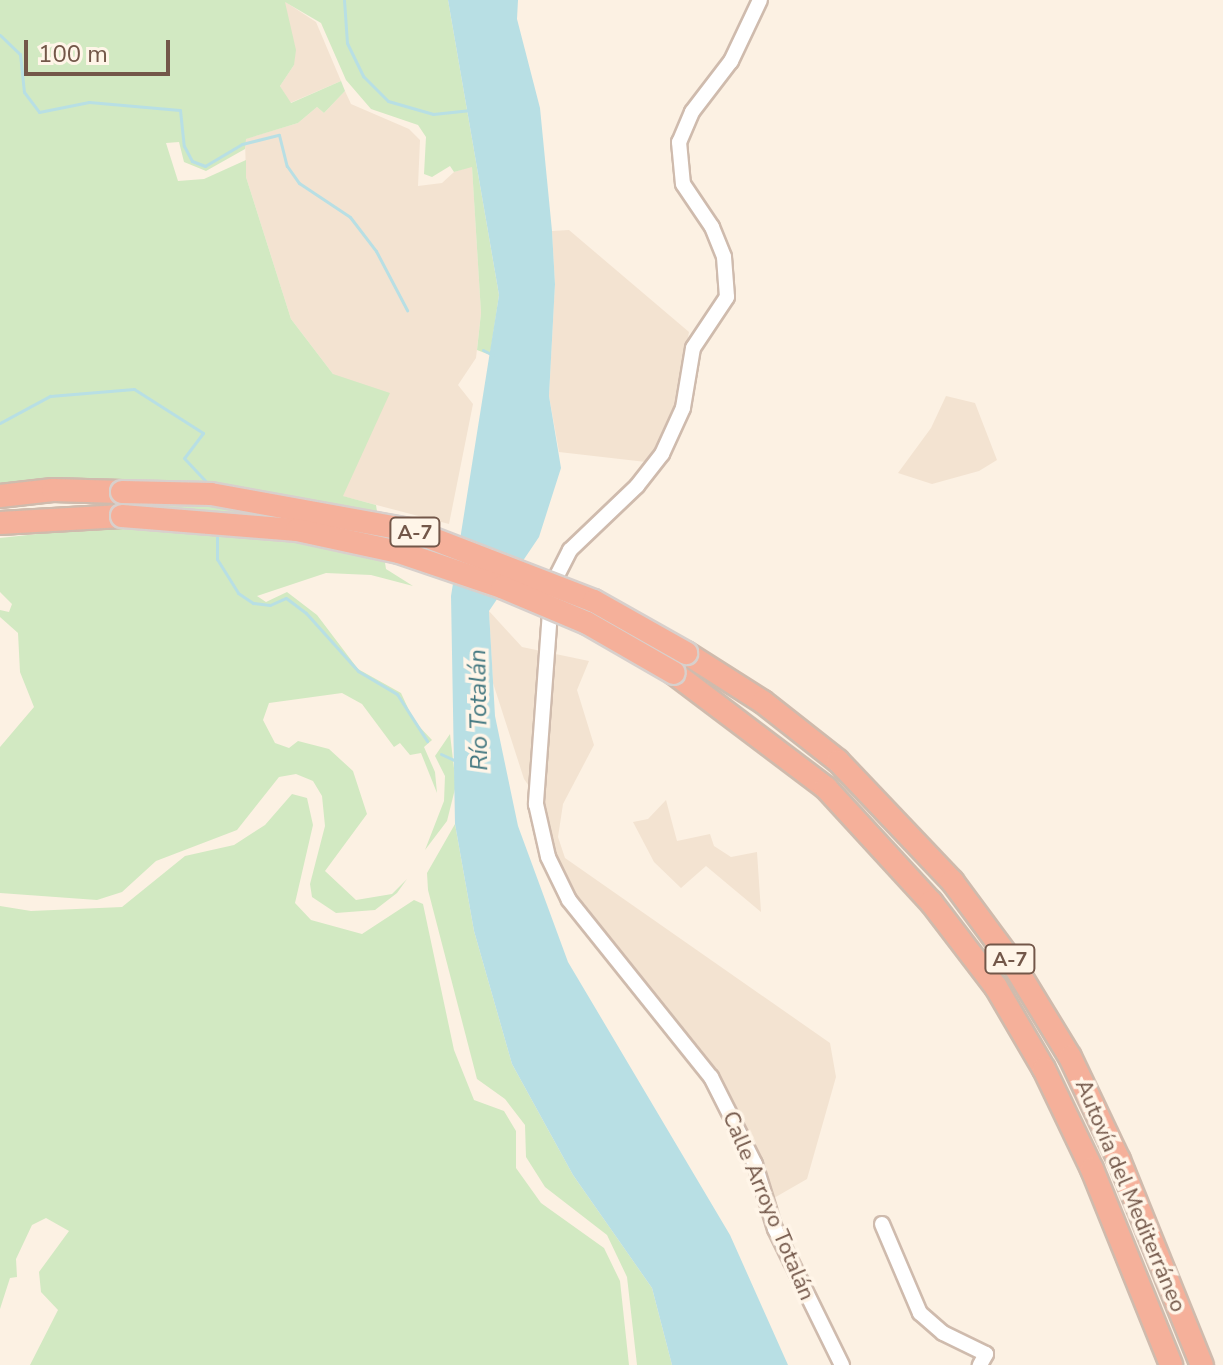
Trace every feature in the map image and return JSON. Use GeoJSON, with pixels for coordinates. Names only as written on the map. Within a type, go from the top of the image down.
{"type":"FeatureCollection","features":[{"type":"Feature","properties":{"kind":"highway","name":"Autovía del Mediterráneo"},"geometry":{"type":"LineString","coordinates":[[0,496],[53,490],[211,494],[410,530],[594,601],[686,653],[763,702],[838,761],[952,881],[1012,962],[1070,1057],[1113,1147],[1202,1365]]}},
{"type":"Feature","properties":{"kind":"highway","name":"Autovía del Mediterráneo"},"geometry":{"type":"LineString","coordinates":[[0,523],[122,516],[283,528],[399,552],[502,587],[587,623],[674,673],[826,788],[911,878],[996,987],[1044,1069],[1092,1169],[1171,1365]]}},
{"type":"Feature","properties":{"kind":"street","name":"Calle Arroyo Totalán"},"geometry":{"type":"LineString","coordinates":[[760,0],[731,61],[692,112],[679,142],[683,184],[712,227],[724,257],[727,297],[693,348],[683,408],[662,454],[637,486],[570,550],[551,598],[536,804],[548,857],[569,900],[711,1077],[755,1164],[775,1229],[842,1365]]}},
{"type":"Feature","properties":{"kind":"street"},"geometry":{"type":"LineString","coordinates":[[882,1224],[920,1313],[943,1333],[986,1354],[980,1365]]}},
{"type":"Feature","properties":{"kind":"shaded area"},"geometry":{"type":"Polygon","coordinates":[[[284,1],[316,22],[341,81],[290,103],[280,86],[294,65],[284,1]]]}},
{"type":"Feature","properties":{"kind":"shaded area"},"geometry":{"type":"Polygon","coordinates":[[[345,91],[351,104],[409,129],[420,140],[418,186],[442,183],[454,172],[472,166],[481,313],[476,358],[458,385],[473,404],[449,524],[342,496],[333,374],[291,319],[246,177],[245,139],[298,123],[317,107],[324,113],[345,91]]]}},
{"type":"Feature","properties":{"kind":"shaded area"},"geometry":{"type":"Polygon","coordinates":[[[569,230],[689,332],[675,413],[646,462],[559,452],[549,396],[555,284],[552,231],[569,230]]]}},
{"type":"Feature","properties":{"kind":"shaded area"},"geometry":{"type":"Polygon","coordinates":[[[946,396],[975,403],[997,460],[979,471],[932,484],[898,473],[931,428],[946,396]]]}},
{"type":"Feature","properties":{"kind":"shaded area"},"geometry":{"type":"Polygon","coordinates":[[[489,611],[522,647],[589,661],[577,690],[594,745],[563,804],[558,837],[565,858],[830,1043],[836,1077],[807,1179],[774,1198],[715,1073],[558,873],[543,806],[524,779],[493,683],[489,611]]]}},
{"type":"Feature","properties":{"kind":"shaded area"},"geometry":{"type":"Polygon","coordinates":[[[666,800],[677,841],[710,834],[714,846],[731,857],[757,852],[761,912],[706,866],[681,888],[654,862],[633,822],[648,819],[666,800]]]}},
{"type":"Feature","properties":{"kind":"green space"},"geometry":{"type":"Polygon","coordinates":[[[0,0],[448,0],[499,295],[490,355],[477,350],[481,313],[472,167],[454,172],[450,166],[432,177],[424,174],[426,137],[418,125],[371,109],[346,80],[321,23],[285,2],[296,50],[294,65],[280,86],[291,103],[341,81],[345,91],[324,113],[317,107],[298,123],[246,139],[245,149],[206,171],[184,162],[179,142],[166,143],[178,181],[204,179],[246,160],[246,177],[291,319],[333,374],[390,393],[343,496],[376,505],[386,569],[413,586],[371,575],[326,573],[257,596],[266,602],[287,592],[317,615],[358,669],[401,693],[414,721],[432,740],[424,747],[435,772],[437,793],[421,753],[410,755],[400,743],[394,747],[362,704],[342,693],[269,703],[263,720],[275,743],[289,748],[298,741],[329,749],[353,771],[367,814],[325,871],[356,900],[392,894],[407,879],[397,893],[375,910],[336,913],[312,897],[310,884],[325,826],[322,796],[313,781],[296,774],[279,777],[237,830],[156,861],[122,892],[97,900],[0,893],[0,747],[34,707],[20,672],[18,633],[0,617],[0,610],[9,612],[12,604],[0,592],[0,538],[121,525],[122,482],[0,485],[0,0]]]}},
{"type":"Feature","properties":{"kind":"green space"},"geometry":{"type":"Polygon","coordinates":[[[450,734],[456,785],[447,821],[425,850],[444,801],[445,776],[435,756],[450,734]]]}},
{"type":"Feature","properties":{"kind":"green space"},"geometry":{"type":"Polygon","coordinates":[[[292,794],[307,798],[313,825],[295,903],[311,920],[362,934],[414,900],[423,904],[454,1050],[474,1100],[504,1111],[516,1131],[516,1168],[541,1203],[604,1248],[620,1281],[629,1365],[30,1365],[58,1310],[41,1292],[39,1272],[69,1231],[46,1218],[32,1225],[16,1259],[17,1277],[10,1278],[0,1309],[0,906],[31,911],[122,907],[185,856],[234,845],[265,825],[292,794]]]}},
{"type":"Feature","properties":{"kind":"green space"},"geometry":{"type":"Polygon","coordinates":[[[455,824],[474,931],[512,1064],[573,1175],[652,1288],[672,1365],[637,1365],[627,1277],[607,1235],[545,1187],[526,1157],[525,1125],[505,1099],[477,1079],[428,890],[427,873],[455,824]]]}},
{"type":"Feature","properties":{"kind":"water","name":"Río Totalán"},"geometry":{"type":"Polygon","coordinates":[[[448,0],[518,0],[517,19],[540,108],[552,231],[555,284],[549,396],[561,468],[539,537],[489,611],[495,716],[518,826],[568,962],[730,1235],[788,1365],[672,1365],[652,1288],[573,1175],[512,1064],[474,931],[455,824],[451,596],[499,295],[448,0]]]}},
{"type":"Feature","properties":{"kind":"waterway"},"geometry":{"type":"LineString","coordinates":[[344,0],[347,43],[363,76],[388,101],[433,114],[471,110]]}},
{"type":"Feature","properties":{"kind":"waterway"},"geometry":{"type":"LineString","coordinates":[[0,35],[20,54],[24,92],[39,112],[89,102],[180,110],[184,146],[192,161],[205,166],[242,144],[279,135],[287,166],[299,183],[350,217],[376,251],[407,310]]}},
{"type":"Feature","properties":{"kind":"waterway"},"geometry":{"type":"LineString","coordinates":[[483,350],[493,355]]}},
{"type":"Feature","properties":{"kind":"waterway"},"geometry":{"type":"LineString","coordinates":[[0,423],[50,396],[134,389],[203,433],[184,458],[209,485]]}},
{"type":"Feature","properties":{"kind":"waterway"},"geometry":{"type":"LineString","coordinates":[[217,533],[217,559],[238,593],[253,603],[270,605],[286,598],[306,613],[358,671],[397,694],[427,741]]}},
{"type":"Feature","properties":{"kind":"waterway","name":"Río Totalán"},"geometry":{"type":"LineString","coordinates":[[441,754],[456,761]]}}]}
